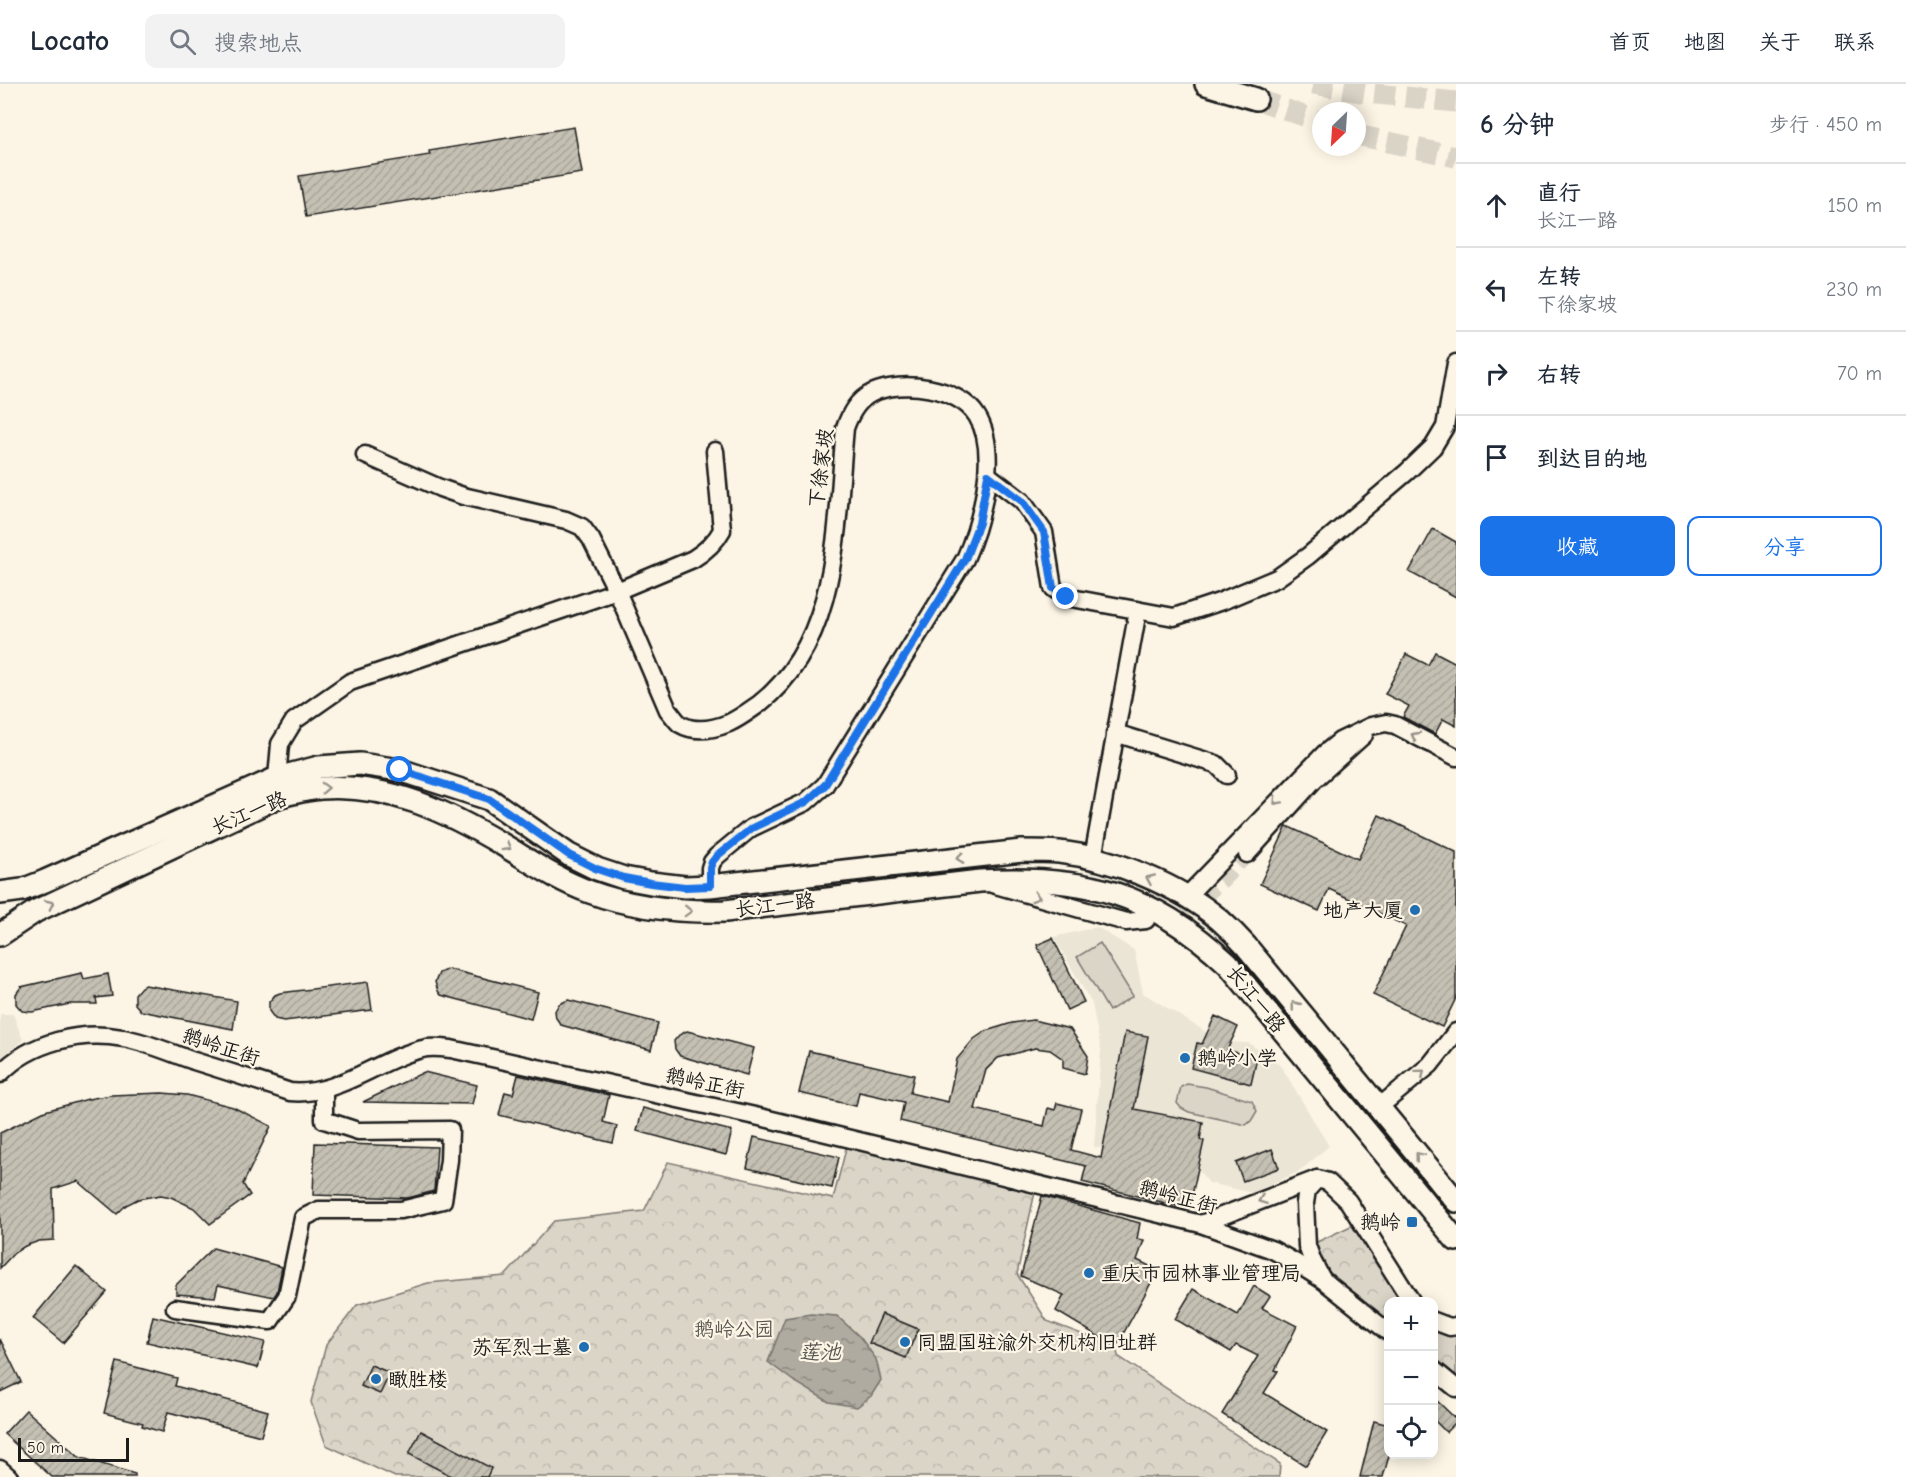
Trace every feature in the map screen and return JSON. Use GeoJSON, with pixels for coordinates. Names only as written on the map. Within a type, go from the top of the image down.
{"type":"FeatureCollection","features":[{"type":"Feature","properties":{"kind":"main road"},"geometry":{"type":"LineString","coordinates":[[1206,84],[1256,99]]}},
{"type":"Feature","properties":{"kind":"main road","name":"长江一路"},"geometry":{"type":"LineString","coordinates":[[0,895],[45,881],[277,778],[318,767],[360,765],[400,770],[489,799],[569,855],[597,869],[624,878],[651,883],[685,887],[710,886],[1022,851],[1059,852],[1093,858],[1156,881],[1219,919],[1246,946],[1456,1201]]}},
{"type":"Feature","properties":{"kind":"main road","name":"长江一路"},"geometry":{"type":"LineString","coordinates":[[0,933],[36,911],[280,796],[319,788],[360,788],[395,794],[428,805],[459,819],[556,877],[617,901],[647,907],[687,912],[725,911],[980,881],[1018,879],[1055,881],[1085,886],[1122,896],[1153,908],[1198,937],[1228,964],[1456,1240]]}},
{"type":"Feature","properties":{"kind":"main road"},"geometry":{"type":"LineString","coordinates":[[0,895],[9,905],[11,912],[0,933]]}},
{"type":"Feature","properties":{"kind":"street"},"geometry":{"type":"LineString","coordinates":[[988,475],[1022,501],[1044,532],[1053,588],[1066,597],[1174,617],[1277,578],[1308,556],[1407,472],[1433,447],[1445,427],[1456,363]]}},
{"type":"Feature","properties":{"kind":"street","name":"下徐家坡"},"geometry":{"type":"LineString","coordinates":[[365,455],[464,496],[566,520],[582,527],[591,539],[617,591],[668,710],[680,723],[695,729],[716,728],[740,719],[768,697],[788,677],[805,651],[823,602],[832,559],[845,428],[850,414],[859,402],[872,393],[889,388],[930,388],[950,394],[964,403],[977,416],[984,434],[988,475],[979,523],[965,559],[825,785],[806,802],[752,828],[717,856],[710,868],[710,886]]}},
{"type":"Feature","properties":{"kind":"street"},"geometry":{"type":"LineString","coordinates":[[277,778],[280,744],[294,721],[350,682],[617,591],[693,559],[716,540],[722,530],[715,451]]}},
{"type":"Feature","properties":{"kind":"street"},"geometry":{"type":"LineString","coordinates":[[1093,858],[1138,610]]}},
{"type":"Feature","properties":{"kind":"street"},"geometry":{"type":"LineString","coordinates":[[1186,897],[1324,754],[1340,741],[1371,726],[1386,723],[1395,725],[1456,757]]}},
{"type":"Feature","properties":{"kind":"street"},"geometry":{"type":"LineString","coordinates":[[1247,854],[1315,779],[1358,742],[1371,726]]}},
{"type":"Feature","properties":{"kind":"street"},"geometry":{"type":"LineString","coordinates":[[1115,733],[1216,764],[1227,775]]}},
{"type":"Feature","properties":{"kind":"street"},"geometry":{"type":"LineString","coordinates":[[980,881],[1126,922],[1146,920]]}},
{"type":"Feature","properties":{"kind":"street"},"geometry":{"type":"LineString","coordinates":[[1379,1107],[1430,1065],[1456,1032]]}},
{"type":"Feature","properties":{"kind":"street","name":"鹅岭正街"},"geometry":{"type":"LineString","coordinates":[[0,1074],[33,1050],[59,1040],[92,1036],[123,1038],[290,1092],[307,1093],[324,1090],[412,1052],[430,1047],[451,1049],[764,1118],[1201,1224],[1273,1250],[1323,1280],[1384,1328]]}},
{"type":"Feature","properties":{"kind":"street"},"geometry":{"type":"LineString","coordinates":[[175,1308],[270,1321],[287,1296],[303,1218],[319,1210],[401,1210],[443,1200],[449,1160],[450,1130],[358,1131],[324,1120],[324,1090]]}},
{"type":"Feature","properties":{"kind":"street"},"geometry":{"type":"LineString","coordinates":[[1317,1179],[1307,1190],[1305,1203],[1307,1246],[1323,1280]]}},
{"type":"Feature","properties":{"kind":"street"},"geometry":{"type":"LineString","coordinates":[[1201,1224],[1317,1179],[1328,1182],[1348,1201],[1409,1297]]}},
{"type":"Feature","properties":{"kind":"street"},"geometry":{"type":"LineString","coordinates":[[1438,1323],[1450,1327],[1456,1326]]}},
{"type":"Feature","properties":{"kind":"street"},"geometry":{"type":"LineString","coordinates":[[1438,1373],[1456,1388]]}},
{"type":"Feature","properties":{"kind":"street"},"geometry":{"type":"LineString","coordinates":[[0,1469],[9,1477]]}},
{"type":"Feature","properties":{"kind":"shaded area","name":"鹅岭小学"},"geometry":{"type":"Polygon","coordinates":[[[1097,927],[1134,950],[1143,993],[1222,1042],[1249,1043],[1281,1066],[1329,1146],[1300,1171],[1252,1193],[1209,1183],[1197,1168],[1094,1147],[1101,1050],[1092,1004],[1054,937],[1097,927]]]}},
{"type":"Feature","properties":{"kind":"shaded area"},"geometry":{"type":"Polygon","coordinates":[[[0,1014],[13,1014],[23,1040],[0,1059],[0,1014]]]}},
{"type":"Feature","properties":{"kind":"green space"},"geometry":{"type":"Polygon","coordinates":[[[1100,943],[1133,996],[1109,1011],[1077,957],[1100,943]]]}},
{"type":"Feature","properties":{"kind":"green space"},"geometry":{"type":"Polygon","coordinates":[[[1187,1084],[1206,1087],[1252,1101],[1257,1111],[1246,1125],[1189,1112],[1177,1103],[1181,1087],[1187,1084]]]}},
{"type":"Feature","properties":{"kind":"green space","name":"鹅岭公园"},"geometry":{"type":"Polygon","coordinates":[[[847,1145],[1035,1192],[1017,1274],[1047,1321],[1116,1347],[1118,1356],[1280,1464],[1279,1477],[395,1477],[326,1445],[311,1402],[326,1345],[357,1305],[428,1283],[505,1276],[554,1221],[644,1211],[668,1162],[833,1199],[847,1145]]]}},
{"type":"Feature","properties":{"kind":"green space"},"geometry":{"type":"Polygon","coordinates":[[[1355,1224],[1401,1297],[1384,1297],[1384,1321],[1325,1274],[1315,1243],[1355,1224]]]}},
{"type":"Feature","properties":{"kind":"green space"},"geometry":{"type":"Polygon","coordinates":[[[1438,1331],[1456,1333],[1456,1377],[1438,1363],[1438,1331]]]}},
{"type":"Feature","properties":{"kind":"water","name":"莲池"},"geometry":{"type":"Polygon","coordinates":[[[811,1314],[837,1316],[860,1337],[876,1359],[881,1380],[871,1396],[857,1407],[829,1402],[792,1380],[768,1362],[785,1318],[811,1314]]]}},
{"type":"Feature","properties":{"kind":"building"},"geometry":{"type":"Polygon","coordinates":[[[574,127],[582,173],[306,217],[299,176],[430,155],[429,151],[574,127]]]}},
{"type":"Feature","properties":{"kind":"building"},"geometry":{"type":"Polygon","coordinates":[[[1433,529],[1456,542],[1456,597],[1409,572],[1433,529]]]}},
{"type":"Feature","properties":{"kind":"building"},"geometry":{"type":"Polygon","coordinates":[[[1435,652],[1456,663],[1456,726],[1443,719],[1435,734],[1403,717],[1409,706],[1385,694],[1406,654],[1428,665],[1435,652]]]}},
{"type":"Feature","properties":{"kind":"building","name":"地产大厦"},"geometry":{"type":"Polygon","coordinates":[[[1379,815],[1456,852],[1456,998],[1442,1027],[1373,995],[1406,926],[1329,889],[1319,911],[1260,884],[1287,826],[1358,859],[1379,815]]]}},
{"type":"Feature","properties":{"kind":"building"},"geometry":{"type":"Polygon","coordinates":[[[1053,938],[1084,1002],[1067,1010],[1037,945],[1053,938]]]}},
{"type":"Feature","properties":{"kind":"building"},"geometry":{"type":"Polygon","coordinates":[[[448,969],[538,992],[531,1019],[441,995],[435,982],[439,973],[448,969]]]}},
{"type":"Feature","properties":{"kind":"building"},"geometry":{"type":"Polygon","coordinates":[[[82,973],[84,979],[108,974],[112,996],[96,998],[97,1004],[70,1004],[32,1012],[22,1011],[16,1004],[16,994],[21,987],[82,973]]]}},
{"type":"Feature","properties":{"kind":"building"},"geometry":{"type":"Polygon","coordinates":[[[368,982],[372,1010],[284,1021],[275,1019],[269,1011],[269,1002],[280,993],[368,982]]]}},
{"type":"Feature","properties":{"kind":"building"},"geometry":{"type":"Polygon","coordinates":[[[145,985],[237,1001],[233,1029],[141,1011],[135,1004],[135,994],[145,985]]]}},
{"type":"Feature","properties":{"kind":"building"},"geometry":{"type":"Polygon","coordinates":[[[568,1000],[658,1023],[651,1050],[561,1025],[556,1018],[555,1011],[559,1004],[568,1000]]]}},
{"type":"Feature","properties":{"kind":"building"},"geometry":{"type":"Polygon","coordinates":[[[1215,1016],[1238,1027],[1227,1050],[1257,1058],[1251,1084],[1191,1068],[1197,1043],[1202,1044],[1215,1016]]]}},
{"type":"Feature","properties":{"kind":"building"},"geometry":{"type":"Polygon","coordinates":[[[1033,1020],[1070,1029],[1088,1056],[1085,1074],[1063,1068],[1063,1059],[1050,1050],[1035,1048],[998,1058],[986,1070],[975,1109],[1044,1126],[1048,1108],[1055,1110],[1057,1103],[1081,1109],[1071,1150],[1101,1158],[1125,1032],[1148,1036],[1134,1109],[1203,1122],[1200,1140],[1204,1141],[1189,1209],[1082,1182],[1086,1166],[900,1121],[904,1102],[859,1092],[856,1106],[799,1093],[809,1051],[914,1075],[910,1093],[948,1102],[957,1059],[974,1039],[986,1031],[1012,1023],[1033,1020]]]}},
{"type":"Feature","properties":{"kind":"building"},"geometry":{"type":"Polygon","coordinates":[[[687,1031],[754,1048],[747,1075],[680,1056],[675,1049],[674,1041],[687,1031]]]}},
{"type":"Feature","properties":{"kind":"building"},"geometry":{"type":"Polygon","coordinates":[[[424,1072],[477,1085],[472,1104],[363,1102],[424,1072]]]}},
{"type":"Feature","properties":{"kind":"building"},"geometry":{"type":"Polygon","coordinates":[[[518,1075],[609,1095],[603,1122],[617,1126],[613,1143],[499,1115],[505,1092],[513,1094],[518,1075]]]}},
{"type":"Feature","properties":{"kind":"building"},"geometry":{"type":"Polygon","coordinates":[[[162,1093],[187,1095],[233,1107],[271,1126],[243,1184],[250,1195],[210,1224],[194,1208],[171,1197],[161,1195],[138,1199],[126,1205],[117,1214],[78,1181],[53,1189],[54,1240],[39,1241],[25,1246],[14,1253],[0,1268],[0,1133],[45,1111],[88,1099],[111,1095],[162,1093]]]}},
{"type":"Feature","properties":{"kind":"building"},"geometry":{"type":"Polygon","coordinates":[[[643,1108],[732,1131],[726,1155],[637,1131],[643,1108]]]}},
{"type":"Feature","properties":{"kind":"building"},"geometry":{"type":"Polygon","coordinates":[[[754,1137],[839,1157],[832,1188],[747,1168],[754,1137]]]}},
{"type":"Feature","properties":{"kind":"building"},"geometry":{"type":"Polygon","coordinates":[[[315,1143],[437,1147],[434,1191],[408,1198],[313,1195],[315,1143]]]}},
{"type":"Feature","properties":{"kind":"building"},"geometry":{"type":"Polygon","coordinates":[[[1272,1149],[1279,1168],[1243,1181],[1236,1163],[1272,1149]]]}},
{"type":"Feature","properties":{"kind":"building","name":"重庆市园林事业管理局"},"geometry":{"type":"Polygon","coordinates":[[[1042,1196],[1140,1223],[1137,1239],[1144,1240],[1137,1260],[1158,1270],[1116,1347],[1056,1311],[1064,1295],[1021,1276],[1042,1196]]]}},
{"type":"Feature","properties":{"kind":"building"},"geometry":{"type":"Polygon","coordinates":[[[213,1248],[282,1267],[274,1297],[218,1285],[215,1297],[176,1294],[176,1285],[213,1248]]]}},
{"type":"Feature","properties":{"kind":"building"},"geometry":{"type":"Polygon","coordinates":[[[76,1266],[107,1292],[63,1343],[33,1318],[76,1266]]]}},
{"type":"Feature","properties":{"kind":"building"},"geometry":{"type":"Polygon","coordinates":[[[1254,1286],[1270,1296],[1262,1308],[1297,1326],[1275,1370],[1278,1371],[1264,1393],[1327,1432],[1306,1466],[1222,1414],[1258,1356],[1236,1345],[1231,1352],[1175,1319],[1193,1289],[1238,1315],[1254,1286]]]}},
{"type":"Feature","properties":{"kind":"building"},"geometry":{"type":"Polygon","coordinates":[[[882,1314],[918,1329],[906,1358],[869,1343],[882,1314]]]}},
{"type":"Feature","properties":{"kind":"building"},"geometry":{"type":"Polygon","coordinates":[[[153,1316],[265,1342],[258,1368],[147,1342],[153,1316]]]}},
{"type":"Feature","properties":{"kind":"building"},"geometry":{"type":"Polygon","coordinates":[[[0,1339],[21,1382],[0,1392],[0,1339]]]}},
{"type":"Feature","properties":{"kind":"building"},"geometry":{"type":"Polygon","coordinates":[[[117,1362],[177,1378],[175,1386],[268,1411],[261,1436],[168,1412],[162,1432],[142,1426],[143,1423],[104,1413],[117,1362]]]}},
{"type":"Feature","properties":{"kind":"building","name":"瞰胜楼"},"geometry":{"type":"Polygon","coordinates":[[[371,1365],[390,1373],[380,1394],[361,1386],[371,1365]]]}},
{"type":"Feature","properties":{"kind":"building"},"geometry":{"type":"Polygon","coordinates":[[[1438,1402],[1456,1419],[1456,1422],[1446,1432],[1438,1424],[1438,1402]]]}},
{"type":"Feature","properties":{"kind":"building"},"geometry":{"type":"Polygon","coordinates":[[[26,1410],[79,1457],[135,1474],[135,1477],[52,1477],[4,1434],[26,1410]]]}},
{"type":"Feature","properties":{"kind":"building"},"geometry":{"type":"Polygon","coordinates":[[[1374,1421],[1384,1424],[1384,1459],[1388,1459],[1383,1477],[1360,1477],[1374,1421]]]}},
{"type":"Feature","properties":{"kind":"building"},"geometry":{"type":"Polygon","coordinates":[[[421,1431],[491,1468],[487,1477],[453,1477],[409,1454],[421,1431]]]}},
{"type":"Feature","properties":{"kind":"tunnel"},"geometry":{"type":"LineString","coordinates":[[1313,84],[1367,93],[1456,102]]}},
{"type":"Feature","properties":{"kind":"tunnel"},"geometry":{"type":"LineString","coordinates":[[1256,99],[1312,119]]}},
{"type":"Feature","properties":{"kind":"tunnel"},"geometry":{"type":"LineString","coordinates":[[1366,137],[1456,157]]}},
{"type":"Feature","properties":{"kind":"tunnel"},"geometry":{"type":"LineString","coordinates":[[1159,918],[1173,914],[1197,901],[1218,884],[1247,854]]}},
{"type":"Feature","properties":{"kind":"place","name":"地产大厦"},"geometry":{"type":"Point","coordinates":[1415,910]}},
{"type":"Feature","properties":{"kind":"place","name":"鹅岭小学"},"geometry":{"type":"Point","coordinates":[1185,1058]}},
{"type":"Feature","properties":{"kind":"place","name":"鹅岭"},"geometry":{"type":"Point","coordinates":[1412,1222]}},
{"type":"Feature","properties":{"kind":"place","name":"重庆市园林事业管理局"},"geometry":{"type":"Point","coordinates":[1089,1273]}},
{"type":"Feature","properties":{"kind":"place","name":"同盟国驻渝外交机构旧址群"},"geometry":{"type":"Point","coordinates":[905,1342]}},
{"type":"Feature","properties":{"kind":"place","name":"苏军烈士墓"},"geometry":{"type":"Point","coordinates":[584,1347]}},
{"type":"Feature","properties":{"kind":"place","name":"瞰胜楼"},"geometry":{"type":"Point","coordinates":[376,1379]}},
{"type":"Feature","properties":{"kind":"route"},"geometry":{"type":"LineString","coordinates":[[400,770],[489,799],[569,855],[597,869],[624,878],[651,883],[685,887],[710,886],[710,868],[717,856],[752,828],[806,802],[825,785],[965,559],[979,523],[988,475],[1022,501],[1044,532],[1053,588],[1066,597]]}}]}
